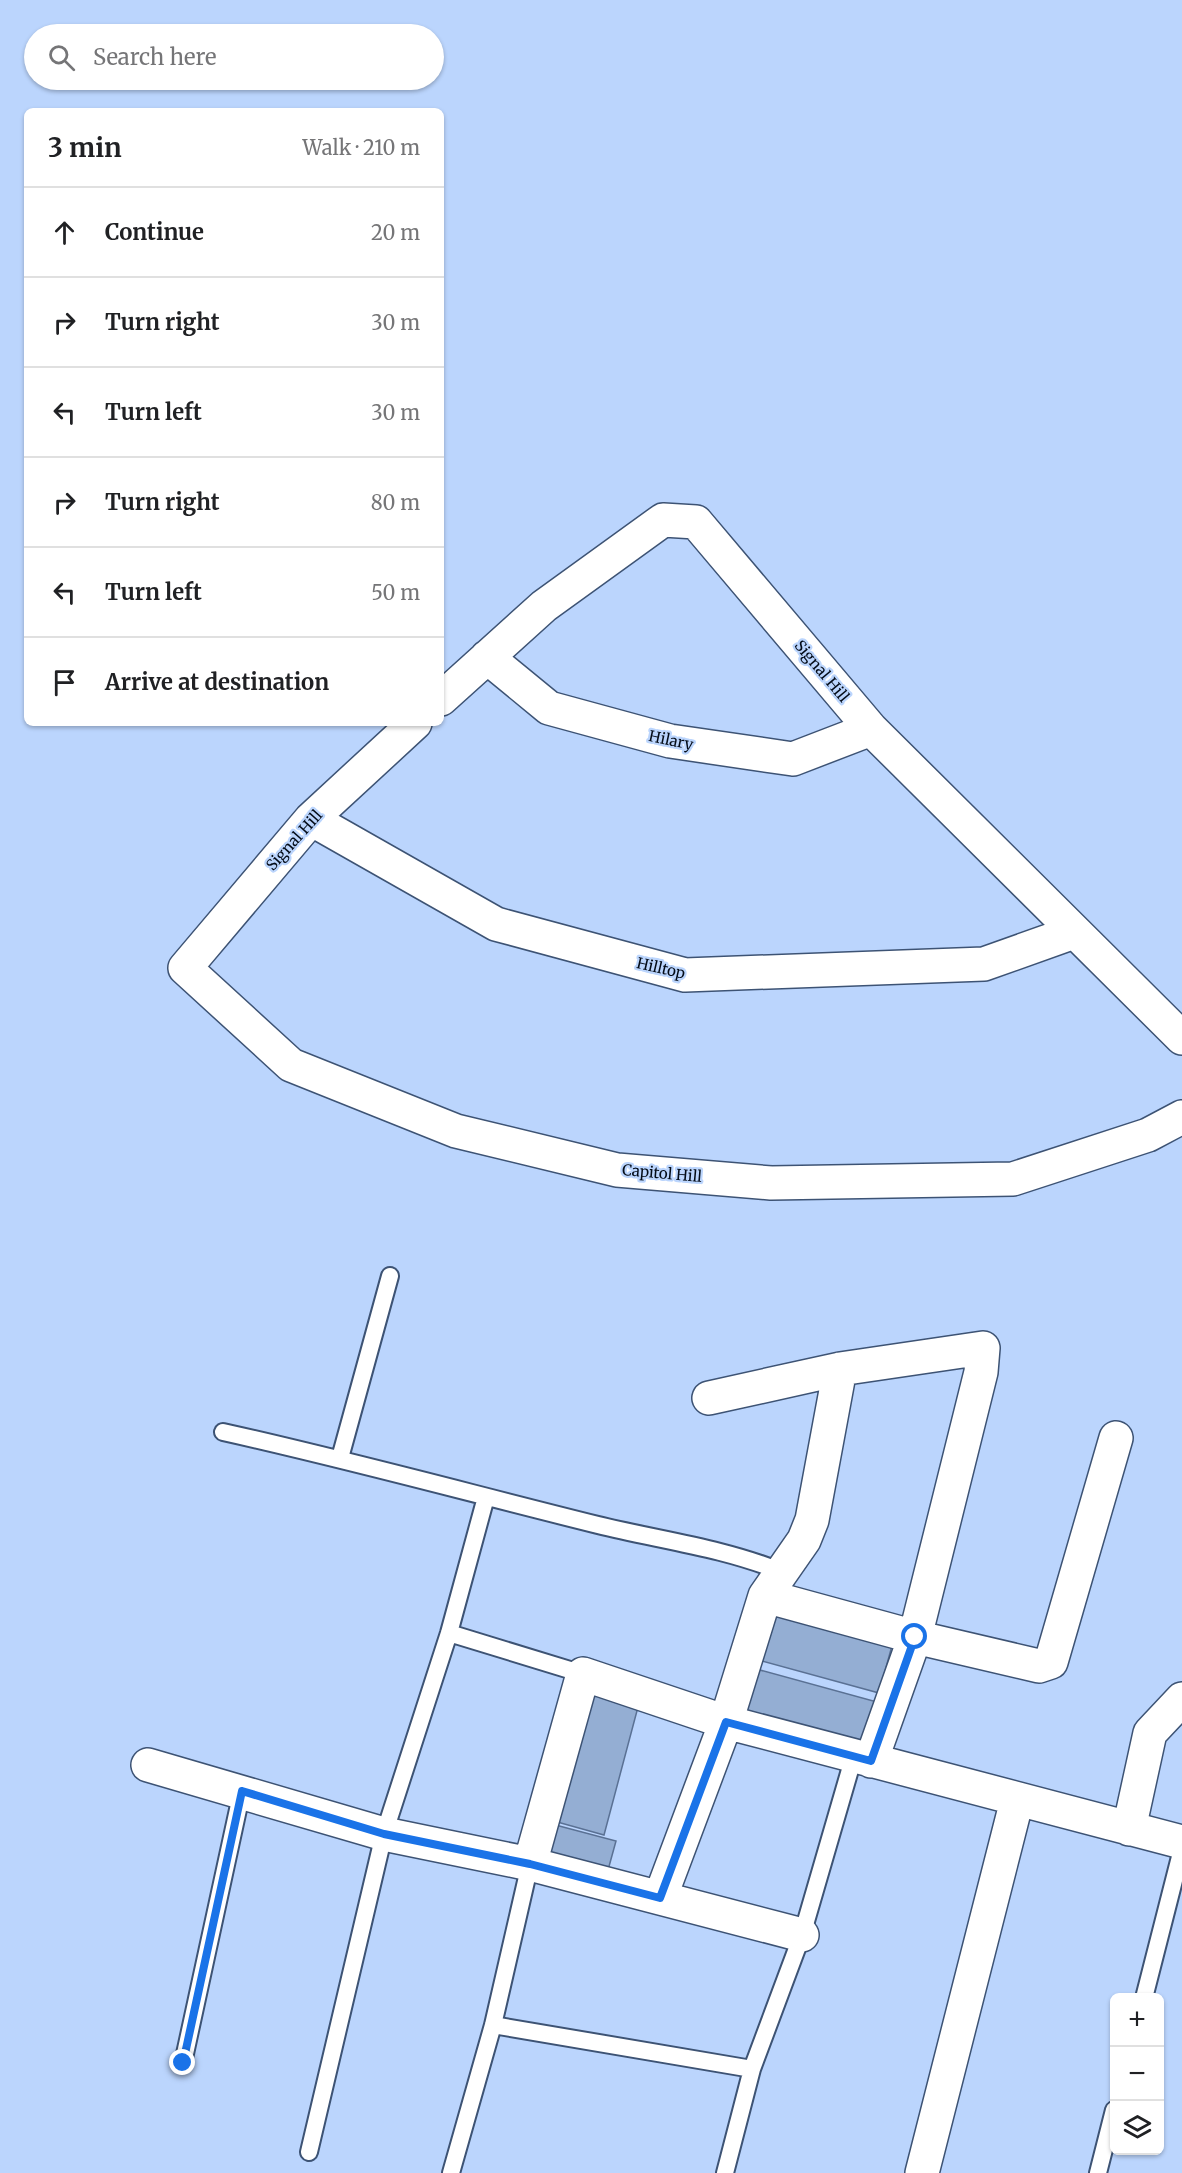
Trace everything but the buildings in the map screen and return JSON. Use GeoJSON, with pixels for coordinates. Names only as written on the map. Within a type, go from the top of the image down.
{"type":"FeatureCollection","features":[{"type":"Feature","properties":{"kind":"street","name":"Signal Hill"},"geometry":{"type":"LineString","coordinates":[[444,696],[544,606],[663,520],[696,522],[871,729],[1182,1038]]}},
{"type":"Feature","properties":{"kind":"street","name":"Hilary"},"geometry":{"type":"LineString","coordinates":[[487,657],[549,708],[670,741],[793,759],[871,729]]}},
{"type":"Feature","properties":{"kind":"street","name":"Signal Hill"},"geometry":{"type":"LineString","coordinates":[[185,968],[311,819],[412,726]]}},
{"type":"Feature","properties":{"kind":"street","name":"Hilltop"},"geometry":{"type":"LineString","coordinates":[[311,819],[496,924],[686,975],[984,964],[1074,932]]}},
{"type":"Feature","properties":{"kind":"street","name":"Capitol Hill"},"geometry":{"type":"LineString","coordinates":[[185,968],[291,1065],[456,1131],[617,1170],[771,1183],[1013,1179],[1148,1134],[1182,1117]]}},
{"type":"Feature","properties":{"kind":"street"},"geometry":{"type":"LineString","coordinates":[[709,1398],[840,1369],[983,1348],[981,1372],[915,1637],[862,1758]]}},
{"type":"Feature","properties":{"kind":"street"},"geometry":{"type":"LineString","coordinates":[[660,1898],[726,1722],[774,1584],[804,1540],[812,1520],[840,1369]]}},
{"type":"Feature","properties":{"kind":"street"},"geometry":{"type":"LineString","coordinates":[[774,1584],[915,1637],[1039,1666],[1051,1662],[1116,1438]]}},
{"type":"Feature","properties":{"kind":"street"},"geometry":{"type":"LineString","coordinates":[[530,1864],[583,1674],[726,1722],[1182,1842]]}},
{"type":"Feature","properties":{"kind":"street"},"geometry":{"type":"LineString","coordinates":[[1128,1829],[1150,1733],[1182,1699]]}},
{"type":"Feature","properties":{"kind":"street"},"geometry":{"type":"LineString","coordinates":[[148,1765],[384,1834],[530,1864],[802,1935]]}},
{"type":"Feature","properties":{"kind":"street"},"geometry":{"type":"LineString","coordinates":[[922,2173],[1017,1800]]}},
{"type":"Feature","properties":{"kind":"lane"},"geometry":{"type":"LineString","coordinates":[[340,1458],[390,1276]]}},
{"type":"Feature","properties":{"kind":"lane"},"geometry":{"type":"LineString","coordinates":[[223,1432],[340,1458],[632,1534],[755,1560],[774,1584]]}},
{"type":"Feature","properties":{"kind":"lane"},"geometry":{"type":"LineString","coordinates":[[309,2152],[384,1834],[449,1633],[486,1497]]}},
{"type":"Feature","properties":{"kind":"lane"},"geometry":{"type":"LineString","coordinates":[[449,1633],[583,1674]]}},
{"type":"Feature","properties":{"kind":"lane"},"geometry":{"type":"LineString","coordinates":[[724,2173],[752,2069],[802,1935],[862,1758]]}},
{"type":"Feature","properties":{"kind":"lane"},"geometry":{"type":"LineString","coordinates":[[183,2063],[242,1791]]}},
{"type":"Feature","properties":{"kind":"lane"},"geometry":{"type":"LineString","coordinates":[[1145,1993],[1182,1849]]}},
{"type":"Feature","properties":{"kind":"lane"},"geometry":{"type":"LineString","coordinates":[[451,2173],[494,2025],[530,1864]]}},
{"type":"Feature","properties":{"kind":"lane"},"geometry":{"type":"LineString","coordinates":[[494,2025],[752,2069]]}},
{"type":"Feature","properties":{"kind":"lane"},"geometry":{"type":"LineString","coordinates":[[1098,2173],[1110,2126]]}},
{"type":"Feature","properties":{"kind":"route"},"geometry":{"type":"LineString","coordinates":[[183,2063],[242,1791],[384,1834],[530,1864],[660,1898],[726,1722],[871,1761],[915,1637]]}}]}
